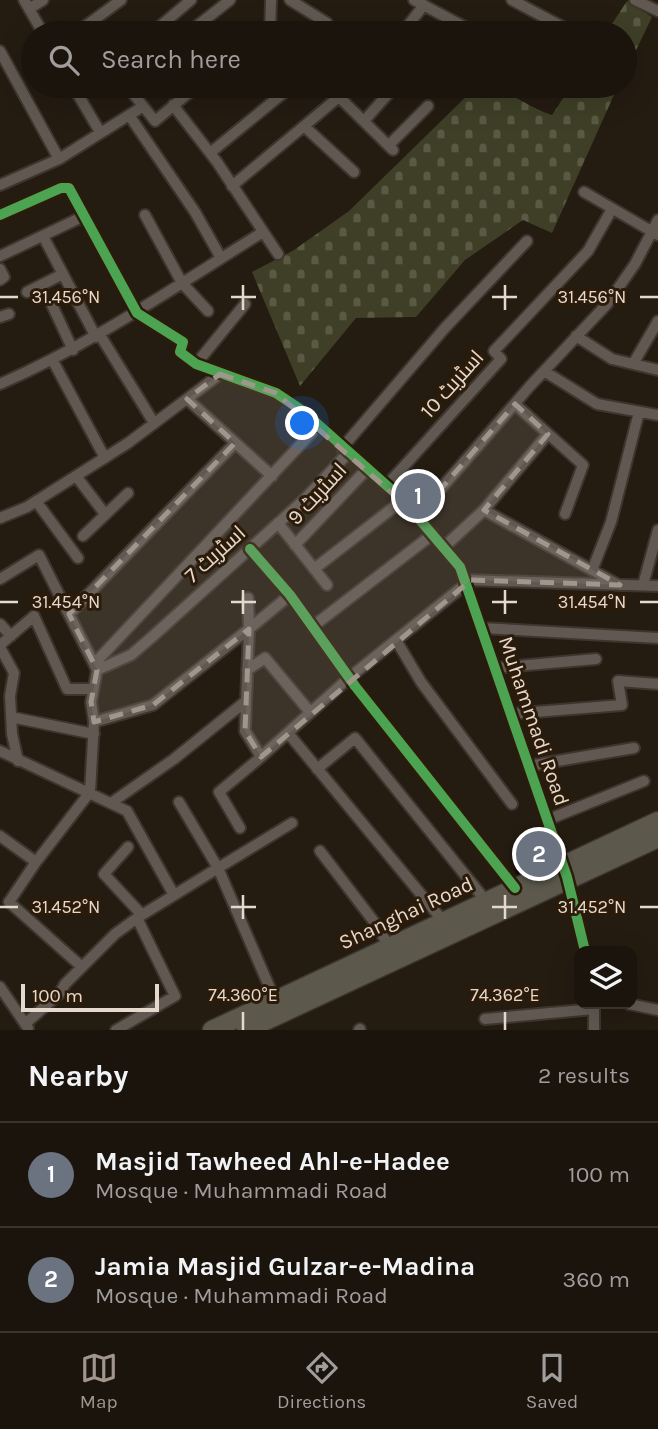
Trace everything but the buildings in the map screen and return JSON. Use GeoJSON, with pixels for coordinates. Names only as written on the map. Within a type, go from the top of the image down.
{"type":"FeatureCollection","features":[{"type":"Feature","properties":{"kind":"main road","name":"Shanghai Road"},"geometry":{"type":"LineString","coordinates":[[246,1030],[565,873],[658,821]]}},
{"type":"Feature","properties":{"kind":"main road","name":"Shanghai Road"},"geometry":{"type":"LineString","coordinates":[[212,1030],[515,888],[565,873],[658,838]]}},
{"type":"Feature","properties":{"kind":"street"},"geometry":{"type":"LineString","coordinates":[[36,21],[26,4],[43,0]]}},
{"type":"Feature","properties":{"kind":"street"},"geometry":{"type":"LineString","coordinates":[[92,21],[121,0]]}},
{"type":"Feature","properties":{"kind":"street"},"geometry":{"type":"LineString","coordinates":[[166,21],[191,0]]}},
{"type":"Feature","properties":{"kind":"street"},"geometry":{"type":"LineString","coordinates":[[203,21],[230,0]]}},
{"type":"Feature","properties":{"kind":"street"},"geometry":{"type":"LineString","coordinates":[[270,21],[271,0]]}},
{"type":"Feature","properties":{"kind":"street"},"geometry":{"type":"LineString","coordinates":[[290,0],[324,21]]}},
{"type":"Feature","properties":{"kind":"street"},"geometry":{"type":"LineString","coordinates":[[512,0],[551,21]]}},
{"type":"Feature","properties":{"kind":"street"},"geometry":{"type":"LineString","coordinates":[[636,0],[658,11]]}},
{"type":"Feature","properties":{"kind":"street"},"geometry":{"type":"LineString","coordinates":[[409,21],[419,3],[453,21]]}},
{"type":"Feature","properties":{"kind":"street"},"geometry":{"type":"LineString","coordinates":[[0,51],[21,89]]}},
{"type":"Feature","properties":{"kind":"street"},"geometry":{"type":"LineString","coordinates":[[26,98],[60,159]]}},
{"type":"Feature","properties":{"kind":"street"},"geometry":{"type":"LineString","coordinates":[[83,98],[100,132]]}},
{"type":"Feature","properties":{"kind":"street"},"geometry":{"type":"LineString","coordinates":[[136,98],[155,121],[182,98]]}},
{"type":"Feature","properties":{"kind":"street"},"geometry":{"type":"LineString","coordinates":[[210,153],[277,98]]}},
{"type":"Feature","properties":{"kind":"street"},"geometry":{"type":"LineString","coordinates":[[232,186],[338,98]]}},
{"type":"Feature","properties":{"kind":"street"},"geometry":{"type":"LineString","coordinates":[[340,98],[391,147],[428,106]]}},
{"type":"Feature","properties":{"kind":"street"},"geometry":{"type":"LineString","coordinates":[[364,121],[384,98]]}},
{"type":"Feature","properties":{"kind":"street"},"geometry":{"type":"LineString","coordinates":[[173,105],[210,153],[278,254]]}},
{"type":"Feature","properties":{"kind":"street"},"geometry":{"type":"LineString","coordinates":[[0,185],[60,159],[142,107]]}},
{"type":"Feature","properties":{"kind":"street"},"geometry":{"type":"LineString","coordinates":[[129,115],[195,212],[221,258]]}},
{"type":"Feature","properties":{"kind":"street"},"geometry":{"type":"LineString","coordinates":[[305,127],[354,172]]}},
{"type":"Feature","properties":{"kind":"street"},"geometry":{"type":"LineString","coordinates":[[0,215],[61,188],[69,188],[137,313],[183,341],[180,352],[196,364],[245,304]]}},
{"type":"Feature","properties":{"kind":"street"},"geometry":{"type":"LineString","coordinates":[[584,192],[655,233]]}},
{"type":"Feature","properties":{"kind":"street","name":"اسٹریٹ 10"},"geometry":{"type":"LineString","coordinates":[[386,486],[501,359],[494,351],[588,251],[612,209]]}},
{"type":"Feature","properties":{"kind":"street"},"geometry":{"type":"LineString","coordinates":[[145,215],[182,284],[208,311]]}},
{"type":"Feature","properties":{"kind":"street"},"geometry":{"type":"LineString","coordinates":[[0,256],[84,216]]}},
{"type":"Feature","properties":{"kind":"street"},"geometry":{"type":"LineString","coordinates":[[417,516],[544,371],[607,304],[655,233],[658,220]]}},
{"type":"Feature","properties":{"kind":"street"},"geometry":{"type":"LineString","coordinates":[[0,384],[53,361],[98,336],[263,232]]}},
{"type":"Feature","properties":{"kind":"street"},"geometry":{"type":"LineString","coordinates":[[43,236],[98,336],[154,423]]}},
{"type":"Feature","properties":{"kind":"street","name":"اسٹریٹ 7"},"geometry":{"type":"LineString","coordinates":[[96,667],[131,655],[278,523],[345,450],[444,329],[527,241]]}},
{"type":"Feature","properties":{"kind":"street"},"geometry":{"type":"LineString","coordinates":[[0,269],[4,278],[0,280]]}},
{"type":"Feature","properties":{"kind":"street"},"geometry":{"type":"LineString","coordinates":[[27,292],[64,274]]}},
{"type":"Feature","properties":{"kind":"street"},"geometry":{"type":"LineString","coordinates":[[52,305],[73,350]]}},
{"type":"Feature","properties":{"kind":"street"},"geometry":{"type":"LineString","coordinates":[[634,364],[658,321]]}},
{"type":"Feature","properties":{"kind":"street"},"geometry":{"type":"LineString","coordinates":[[576,337],[605,356],[658,370]]}},
{"type":"Feature","properties":{"kind":"street"},"geometry":{"type":"LineString","coordinates":[[53,361],[105,458]]}},
{"type":"Feature","properties":{"kind":"street","name":"Muhammadi Road"},"geometry":{"type":"LineString","coordinates":[[196,364],[276,393],[303,411],[317,427],[403,500],[460,568],[565,873],[584,946]]}},
{"type":"Feature","properties":{"kind":"street"},"geometry":{"type":"LineString","coordinates":[[544,371],[597,404],[658,415]]}},
{"type":"Feature","properties":{"kind":"street"},"geometry":{"type":"LineString","coordinates":[[0,518],[36,501],[105,458],[220,373]]}},
{"type":"Feature","properties":{"kind":"street"},"geometry":{"type":"LineString","coordinates":[[187,399],[272,476]]}},
{"type":"Feature","properties":{"kind":"street"},"geometry":{"type":"LineString","coordinates":[[515,404],[583,465],[565,514]]}},
{"type":"Feature","properties":{"kind":"street"},"geometry":{"type":"LineString","coordinates":[[593,568],[611,522],[639,412]]}},
{"type":"Feature","properties":{"kind":"street"},"geometry":{"type":"LineString","coordinates":[[82,967],[9,901],[90,792],[94,728],[92,689],[96,667],[317,427]]}},
{"type":"Feature","properties":{"kind":"street"},"geometry":{"type":"LineString","coordinates":[[444,547],[484,510],[548,434]]}},
{"type":"Feature","properties":{"kind":"street"},"geometry":{"type":"LineString","coordinates":[[69,614],[235,443]]}},
{"type":"Feature","properties":{"kind":"street","name":"اسٹریٹ 9"},"geometry":{"type":"LineString","coordinates":[[295,545],[367,469]]}},
{"type":"Feature","properties":{"kind":"street"},"geometry":{"type":"LineString","coordinates":[[76,476],[105,514]]}},
{"type":"Feature","properties":{"kind":"street"},"geometry":{"type":"LineString","coordinates":[[83,536],[128,493]]}},
{"type":"Feature","properties":{"kind":"street"},"geometry":{"type":"LineString","coordinates":[[314,569],[403,500]]}},
{"type":"Feature","properties":{"kind":"street"},"geometry":{"type":"LineString","coordinates":[[36,501],[78,558]]}},
{"type":"Feature","properties":{"kind":"street"},"geometry":{"type":"LineString","coordinates":[[484,510],[620,585]]}},
{"type":"Feature","properties":{"kind":"street"},"geometry":{"type":"LineString","coordinates":[[278,523],[327,585]]}},
{"type":"Feature","properties":{"kind":"street"},"geometry":{"type":"LineString","coordinates":[[643,585],[658,530]]}},
{"type":"Feature","properties":{"kind":"street"},"geometry":{"type":"LineString","coordinates":[[313,627],[433,534]]}},
{"type":"Feature","properties":{"kind":"street"},"geometry":{"type":"LineString","coordinates":[[250,549],[290,595],[349,678],[515,888]]}},
{"type":"Feature","properties":{"kind":"street"},"geometry":{"type":"LineString","coordinates":[[0,579],[39,555],[96,667]]}},
{"type":"Feature","properties":{"kind":"street"},"geometry":{"type":"LineString","coordinates":[[240,828],[219,792],[349,678],[466,582],[658,586]]}},
{"type":"Feature","properties":{"kind":"street"},"geometry":{"type":"LineString","coordinates":[[11,717],[94,728],[153,705],[290,595]]}},
{"type":"Feature","properties":{"kind":"street"},"geometry":{"type":"LineString","coordinates":[[248,598],[245,731],[261,757]]}},
{"type":"Feature","properties":{"kind":"street"},"geometry":{"type":"LineString","coordinates":[[18,761],[11,717],[14,673],[0,646],[10,636],[34,616],[67,689],[92,689]]}},
{"type":"Feature","properties":{"kind":"street"},"geometry":{"type":"LineString","coordinates":[[0,624],[10,636]]}},
{"type":"Feature","properties":{"kind":"street"},"geometry":{"type":"LineString","coordinates":[[482,628],[658,638]]}},
{"type":"Feature","properties":{"kind":"street"},"geometry":{"type":"LineString","coordinates":[[396,640],[421,682],[512,804]]}},
{"type":"Feature","properties":{"kind":"street"},"geometry":{"type":"LineString","coordinates":[[247,670],[265,658],[310,712]]}},
{"type":"Feature","properties":{"kind":"street"},"geometry":{"type":"LineString","coordinates":[[495,668],[596,659]]}},
{"type":"Feature","properties":{"kind":"street"},"geometry":{"type":"LineString","coordinates":[[510,714],[622,705],[618,681],[658,684]]}},
{"type":"Feature","properties":{"kind":"street"},"geometry":{"type":"LineString","coordinates":[[111,803],[174,759],[246,701]]}},
{"type":"Feature","properties":{"kind":"street"},"geometry":{"type":"LineString","coordinates":[[288,733],[443,920]]}},
{"type":"Feature","properties":{"kind":"street"},"geometry":{"type":"LineString","coordinates":[[317,769],[355,738],[486,901]]}},
{"type":"Feature","properties":{"kind":"street"},"geometry":{"type":"LineString","coordinates":[[528,766],[634,748]]}},
{"type":"Feature","properties":{"kind":"street"},"geometry":{"type":"LineString","coordinates":[[0,751],[127,811],[174,895]]}},
{"type":"Feature","properties":{"kind":"street"},"geometry":{"type":"LineString","coordinates":[[547,820],[645,781]]}},
{"type":"Feature","properties":{"kind":"street"},"geometry":{"type":"LineString","coordinates":[[179,802],[219,868],[275,1000]]}},
{"type":"Feature","properties":{"kind":"street"},"geometry":{"type":"LineString","coordinates":[[1,991],[27,1027],[115,934],[139,916],[292,823]]}},
{"type":"Feature","properties":{"kind":"street"},"geometry":{"type":"LineString","coordinates":[[0,836],[36,862]]}},
{"type":"Feature","properties":{"kind":"street"},"geometry":{"type":"LineString","coordinates":[[116,1030],[176,996],[139,916],[104,874],[128,847]]}},
{"type":"Feature","properties":{"kind":"street"},"geometry":{"type":"LineString","coordinates":[[320,851],[375,923],[388,947]]}},
{"type":"Feature","properties":{"kind":"street"},"geometry":{"type":"LineString","coordinates":[[637,1006],[658,1010]]}},
{"type":"Feature","properties":{"kind":"street"},"geometry":{"type":"LineString","coordinates":[[485,1019],[574,1008]]}},
{"type":"Feature","properties":{"kind":"street"},"geometry":{"type":"LineString","coordinates":[[594,1009],[594,1030]]}},
{"type":"Feature","properties":{"kind":"highlighted area"},"geometry":{"type":"Polygon","coordinates":[[[220,374],[276,393],[418,515],[515,404],[548,434],[484,510],[620,585],[471,580],[261,757],[245,731],[249,629],[153,705],[94,722],[91,702],[97,670],[69,614],[235,443],[187,399],[220,374]]]}},
{"type":"Feature","properties":{"kind":"green space"},"geometry":{"type":"Polygon","coordinates":[[[627,1],[652,17],[637,48],[637,21],[614,21],[627,1]]]}},
{"type":"Feature","properties":{"kind":"green space"},"geometry":{"type":"Polygon","coordinates":[[[465,98],[516,98],[552,115],[563,98],[613,98],[552,233],[523,220],[465,260],[416,317],[356,318],[300,386],[252,272],[294,250],[349,211],[465,98]]]}},
{"type":"Feature","properties":{"kind":"waterway"},"geometry":{"type":"LineString","coordinates":[[233,1030],[240,1027]]}},
{"type":"Feature","properties":{"kind":"cycle path"},"geometry":{"type":"LineString","coordinates":[[0,215],[61,188],[69,188],[137,313],[183,342],[180,352],[196,364],[276,393],[303,411],[403,500],[460,567],[567,877],[584,946]]}},
{"type":"Feature","properties":{"kind":"cycle path"},"geometry":{"type":"LineString","coordinates":[[250,549],[290,595],[355,686],[515,888]]}},
{"type":"Feature","properties":{"kind":"place","name":"Masjid Tawheed Ahl-e-Hadee"},"geometry":{"type":"Point","coordinates":[418,496]}},
{"type":"Feature","properties":{"kind":"place","name":"Jamia Masjid Gulzar-e-Madina"},"geometry":{"type":"Point","coordinates":[539,854]}}]}
